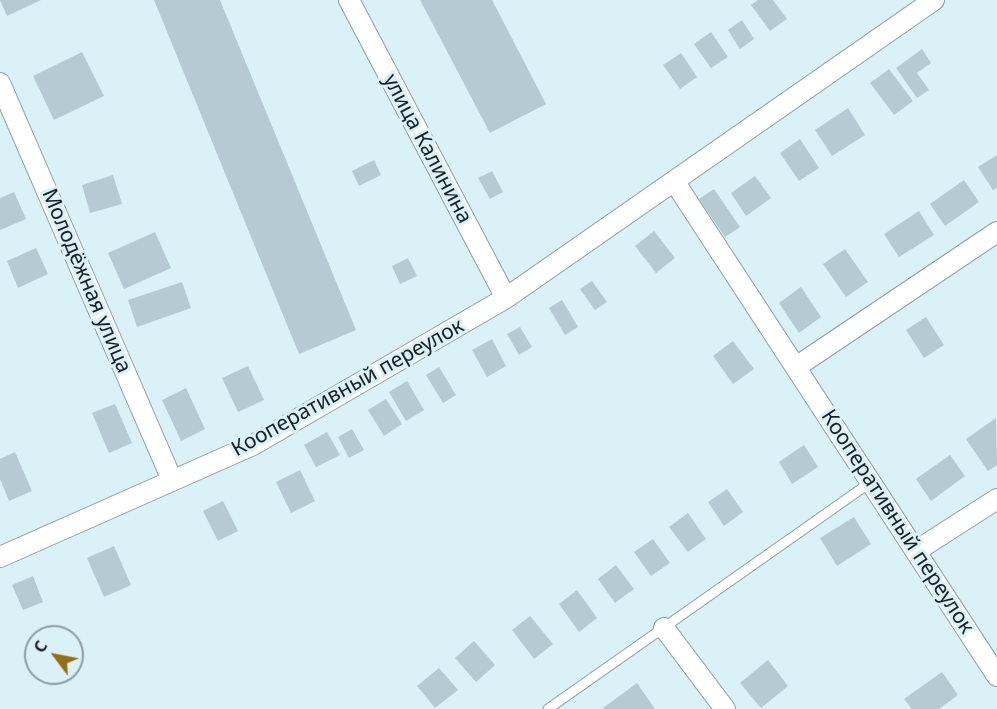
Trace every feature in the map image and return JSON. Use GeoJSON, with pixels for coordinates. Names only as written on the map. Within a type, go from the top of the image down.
{"type":"FeatureCollection","features":[{"type":"Feature","properties":{"kind":"street","name":"улица Калинина"},"geometry":{"type":"LineString","coordinates":[[349,0],[506,298]]}},
{"type":"Feature","properties":{"kind":"street","name":"Кооперативный переулок"},"geometry":{"type":"LineString","coordinates":[[0,557],[253,445],[506,298],[934,0]]}},
{"type":"Feature","properties":{"kind":"street","name":"Молодёжная улица"},"geometry":{"type":"LineString","coordinates":[[0,83],[172,480]]}},
{"type":"Feature","properties":{"kind":"street","name":"Кооперативный переулок"},"geometry":{"type":"LineString","coordinates":[[674,181],[997,676]]}},
{"type":"Feature","properties":{"kind":"street"},"geometry":{"type":"LineString","coordinates":[[796,367],[997,232]]}},
{"type":"Feature","properties":{"kind":"street"},"geometry":{"type":"LineString","coordinates":[[916,551],[997,499]]}},
{"type":"Feature","properties":{"kind":"street"},"geometry":{"type":"LineString","coordinates":[[664,628],[725,709]]}},
{"type":"Feature","properties":{"kind":"lane"},"geometry":{"type":"LineString","coordinates":[[548,709],[871,482]]}},
{"type":"Feature","properties":{"kind":"building"},"geometry":{"type":"Polygon","coordinates":[[[0,0],[41,0],[7,16],[0,0]]]}},
{"type":"Feature","properties":{"kind":"building"},"geometry":{"type":"Polygon","coordinates":[[[154,0],[220,0],[356,330],[299,354],[154,0]]]}},
{"type":"Feature","properties":{"kind":"building"},"geometry":{"type":"Polygon","coordinates":[[[420,0],[492,0],[546,104],[490,133],[420,0]]]}},
{"type":"Feature","properties":{"kind":"building"},"geometry":{"type":"Polygon","coordinates":[[[758,0],[773,0],[787,19],[770,31],[751,5],[758,0]]]}},
{"type":"Feature","properties":{"kind":"building"},"geometry":{"type":"Polygon","coordinates":[[[742,20],[754,39],[740,49],[728,30],[742,20]]]}},
{"type":"Feature","properties":{"kind":"building"},"geometry":{"type":"Polygon","coordinates":[[[711,32],[728,57],[711,68],[694,44],[711,32]]]}},
{"type":"Feature","properties":{"kind":"building"},"geometry":{"type":"Polygon","coordinates":[[[922,49],[931,63],[917,73],[929,90],[917,98],[896,68],[922,49]]]}},
{"type":"Feature","properties":{"kind":"building"},"geometry":{"type":"Polygon","coordinates":[[[82,52],[104,96],[54,120],[33,76],[82,52]]]}},
{"type":"Feature","properties":{"kind":"building"},"geometry":{"type":"Polygon","coordinates":[[[681,53],[697,77],[680,89],[663,65],[681,53]]]}},
{"type":"Feature","properties":{"kind":"building"},"geometry":{"type":"Polygon","coordinates":[[[889,69],[913,101],[894,115],[870,83],[889,69]]]}},
{"type":"Feature","properties":{"kind":"building"},"geometry":{"type":"Polygon","coordinates":[[[848,108],[865,135],[832,156],[815,130],[848,108]]]}},
{"type":"Feature","properties":{"kind":"building"},"geometry":{"type":"Polygon","coordinates":[[[800,139],[819,168],[799,181],[780,153],[800,139]]]}},
{"type":"Feature","properties":{"kind":"building"},"geometry":{"type":"Polygon","coordinates":[[[997,155],[997,188],[993,190],[978,167],[997,155]]]}},
{"type":"Feature","properties":{"kind":"building"},"geometry":{"type":"Polygon","coordinates":[[[374,160],[381,175],[359,186],[352,171],[374,160]]]}},
{"type":"Feature","properties":{"kind":"building"},"geometry":{"type":"Polygon","coordinates":[[[492,171],[503,192],[490,199],[478,178],[492,171]]]}},
{"type":"Feature","properties":{"kind":"building"},"geometry":{"type":"Polygon","coordinates":[[[113,175],[122,204],[90,213],[82,185],[113,175]]]}},
{"type":"Feature","properties":{"kind":"building"},"geometry":{"type":"Polygon","coordinates":[[[755,176],[771,198],[746,216],[731,193],[755,176]]]}},
{"type":"Feature","properties":{"kind":"building"},"geometry":{"type":"Polygon","coordinates":[[[964,180],[979,202],[945,226],[930,204],[964,180]]]}},
{"type":"Feature","properties":{"kind":"building"},"geometry":{"type":"Polygon","coordinates":[[[714,189],[740,227],[725,237],[699,199],[714,189]]]}},
{"type":"Feature","properties":{"kind":"building"},"geometry":{"type":"Polygon","coordinates":[[[14,192],[26,219],[0,230],[0,198],[14,192]]]}},
{"type":"Feature","properties":{"kind":"building"},"geometry":{"type":"Polygon","coordinates":[[[919,211],[934,235],[899,257],[884,234],[919,211]]]}},
{"type":"Feature","properties":{"kind":"building"},"geometry":{"type":"Polygon","coordinates":[[[654,231],[675,258],[656,273],[635,246],[654,231]]]}},
{"type":"Feature","properties":{"kind":"building"},"geometry":{"type":"Polygon","coordinates":[[[155,232],[171,268],[124,289],[108,253],[155,232]]]}},
{"type":"Feature","properties":{"kind":"building"},"geometry":{"type":"Polygon","coordinates":[[[36,248],[48,274],[18,288],[7,261],[36,248]]]}},
{"type":"Feature","properties":{"kind":"building"},"geometry":{"type":"Polygon","coordinates":[[[845,249],[868,282],[846,297],[823,264],[845,249]]]}},
{"type":"Feature","properties":{"kind":"building"},"geometry":{"type":"Polygon","coordinates":[[[408,258],[417,276],[400,284],[392,266],[408,258]]]}},
{"type":"Feature","properties":{"kind":"building"},"geometry":{"type":"Polygon","coordinates":[[[592,281],[607,302],[595,310],[580,289],[592,281]]]}},
{"type":"Feature","properties":{"kind":"building"},"geometry":{"type":"Polygon","coordinates":[[[182,282],[191,308],[137,327],[128,300],[182,282]]]}},
{"type":"Feature","properties":{"kind":"building"},"geometry":{"type":"Polygon","coordinates":[[[801,287],[821,317],[799,333],[779,303],[801,287]]]}},
{"type":"Feature","properties":{"kind":"building"},"geometry":{"type":"Polygon","coordinates":[[[562,300],[578,327],[565,335],[549,308],[562,300]]]}},
{"type":"Feature","properties":{"kind":"building"},"geometry":{"type":"Polygon","coordinates":[[[926,317],[944,345],[924,358],[906,330],[926,317]]]}},
{"type":"Feature","properties":{"kind":"building"},"geometry":{"type":"Polygon","coordinates":[[[520,327],[532,347],[519,355],[507,334],[520,327]]]}},
{"type":"Feature","properties":{"kind":"building"},"geometry":{"type":"Polygon","coordinates":[[[492,339],[506,366],[487,377],[472,350],[492,339]]]}},
{"type":"Feature","properties":{"kind":"building"},"geometry":{"type":"Polygon","coordinates":[[[733,341],[754,369],[733,384],[713,356],[733,341]]]}},
{"type":"Feature","properties":{"kind":"building"},"geometry":{"type":"Polygon","coordinates":[[[248,366],[264,400],[238,412],[222,378],[248,366]]]}},
{"type":"Feature","properties":{"kind":"building"},"geometry":{"type":"Polygon","coordinates":[[[439,367],[456,395],[443,403],[426,375],[439,367]]]}},
{"type":"Feature","properties":{"kind":"building"},"geometry":{"type":"Polygon","coordinates":[[[407,381],[424,410],[406,421],[389,392],[407,381]]]}},
{"type":"Feature","properties":{"kind":"building"},"geometry":{"type":"Polygon","coordinates":[[[186,388],[205,429],[181,441],[162,400],[186,388]]]}},
{"type":"Feature","properties":{"kind":"building"},"geometry":{"type":"Polygon","coordinates":[[[386,399],[402,424],[384,436],[368,410],[386,399]]]}},
{"type":"Feature","properties":{"kind":"building"},"geometry":{"type":"Polygon","coordinates":[[[115,404],[132,443],[109,453],[92,413],[115,404]]]}},
{"type":"Feature","properties":{"kind":"building"},"geometry":{"type":"Polygon","coordinates":[[[996,418],[997,465],[988,471],[966,439],[996,418]]]}},
{"type":"Feature","properties":{"kind":"building"},"geometry":{"type":"Polygon","coordinates":[[[352,429],[364,450],[349,458],[338,437],[352,429]]]}},
{"type":"Feature","properties":{"kind":"building"},"geometry":{"type":"Polygon","coordinates":[[[327,432],[340,455],[316,467],[304,445],[327,432]]]}},
{"type":"Feature","properties":{"kind":"building"},"geometry":{"type":"Polygon","coordinates":[[[804,445],[818,467],[792,484],[779,462],[804,445]]]}},
{"type":"Feature","properties":{"kind":"building"},"geometry":{"type":"Polygon","coordinates":[[[15,452],[32,491],[9,501],[0,479],[0,459],[15,452]]]}},
{"type":"Feature","properties":{"kind":"building"},"geometry":{"type":"Polygon","coordinates":[[[950,455],[965,476],[931,501],[916,479],[950,455]]]}},
{"type":"Feature","properties":{"kind":"building"},"geometry":{"type":"Polygon","coordinates":[[[300,470],[315,501],[291,513],[276,482],[300,470]]]}},
{"type":"Feature","properties":{"kind":"building"},"geometry":{"type":"Polygon","coordinates":[[[727,489],[743,512],[724,526],[708,502],[727,489]]]}},
{"type":"Feature","properties":{"kind":"building"},"geometry":{"type":"Polygon","coordinates":[[[223,501],[238,531],[218,541],[203,511],[223,501]]]}},
{"type":"Feature","properties":{"kind":"building"},"geometry":{"type":"Polygon","coordinates":[[[688,513],[706,539],[688,552],[669,527],[688,513]]]}},
{"type":"Feature","properties":{"kind":"building"},"geometry":{"type":"Polygon","coordinates":[[[854,517],[871,544],[837,566],[820,538],[854,517]]]}},
{"type":"Feature","properties":{"kind":"building"},"geometry":{"type":"Polygon","coordinates":[[[653,539],[670,563],[651,576],[634,552],[653,539]]]}},
{"type":"Feature","properties":{"kind":"building"},"geometry":{"type":"Polygon","coordinates":[[[114,546],[131,585],[104,597],[87,558],[114,546]]]}},
{"type":"Feature","properties":{"kind":"building"},"geometry":{"type":"Polygon","coordinates":[[[616,565],[634,589],[615,603],[598,579],[616,565]]]}},
{"type":"Feature","properties":{"kind":"building"},"geometry":{"type":"Polygon","coordinates":[[[33,576],[43,602],[23,610],[12,585],[33,576]]]}},
{"type":"Feature","properties":{"kind":"building"},"geometry":{"type":"Polygon","coordinates":[[[577,590],[597,618],[579,632],[559,604],[577,590]]]}},
{"type":"Feature","properties":{"kind":"building"},"geometry":{"type":"Polygon","coordinates":[[[530,616],[553,644],[534,659],[512,630],[530,616]]]}},
{"type":"Feature","properties":{"kind":"building"},"geometry":{"type":"Polygon","coordinates":[[[474,641],[495,665],[476,682],[455,658],[474,641]]]}},
{"type":"Feature","properties":{"kind":"building"},"geometry":{"type":"Polygon","coordinates":[[[768,660],[788,686],[761,708],[740,683],[768,660]]]}},
{"type":"Feature","properties":{"kind":"building"},"geometry":{"type":"Polygon","coordinates":[[[439,668],[458,690],[435,708],[417,686],[439,668]]]}},
{"type":"Feature","properties":{"kind":"building"},"geometry":{"type":"Polygon","coordinates":[[[942,672],[958,695],[939,709],[912,709],[904,699],[942,672]]]}},
{"type":"Feature","properties":{"kind":"building"},"geometry":{"type":"Polygon","coordinates":[[[637,683],[655,709],[603,708],[637,683]]]}}]}
